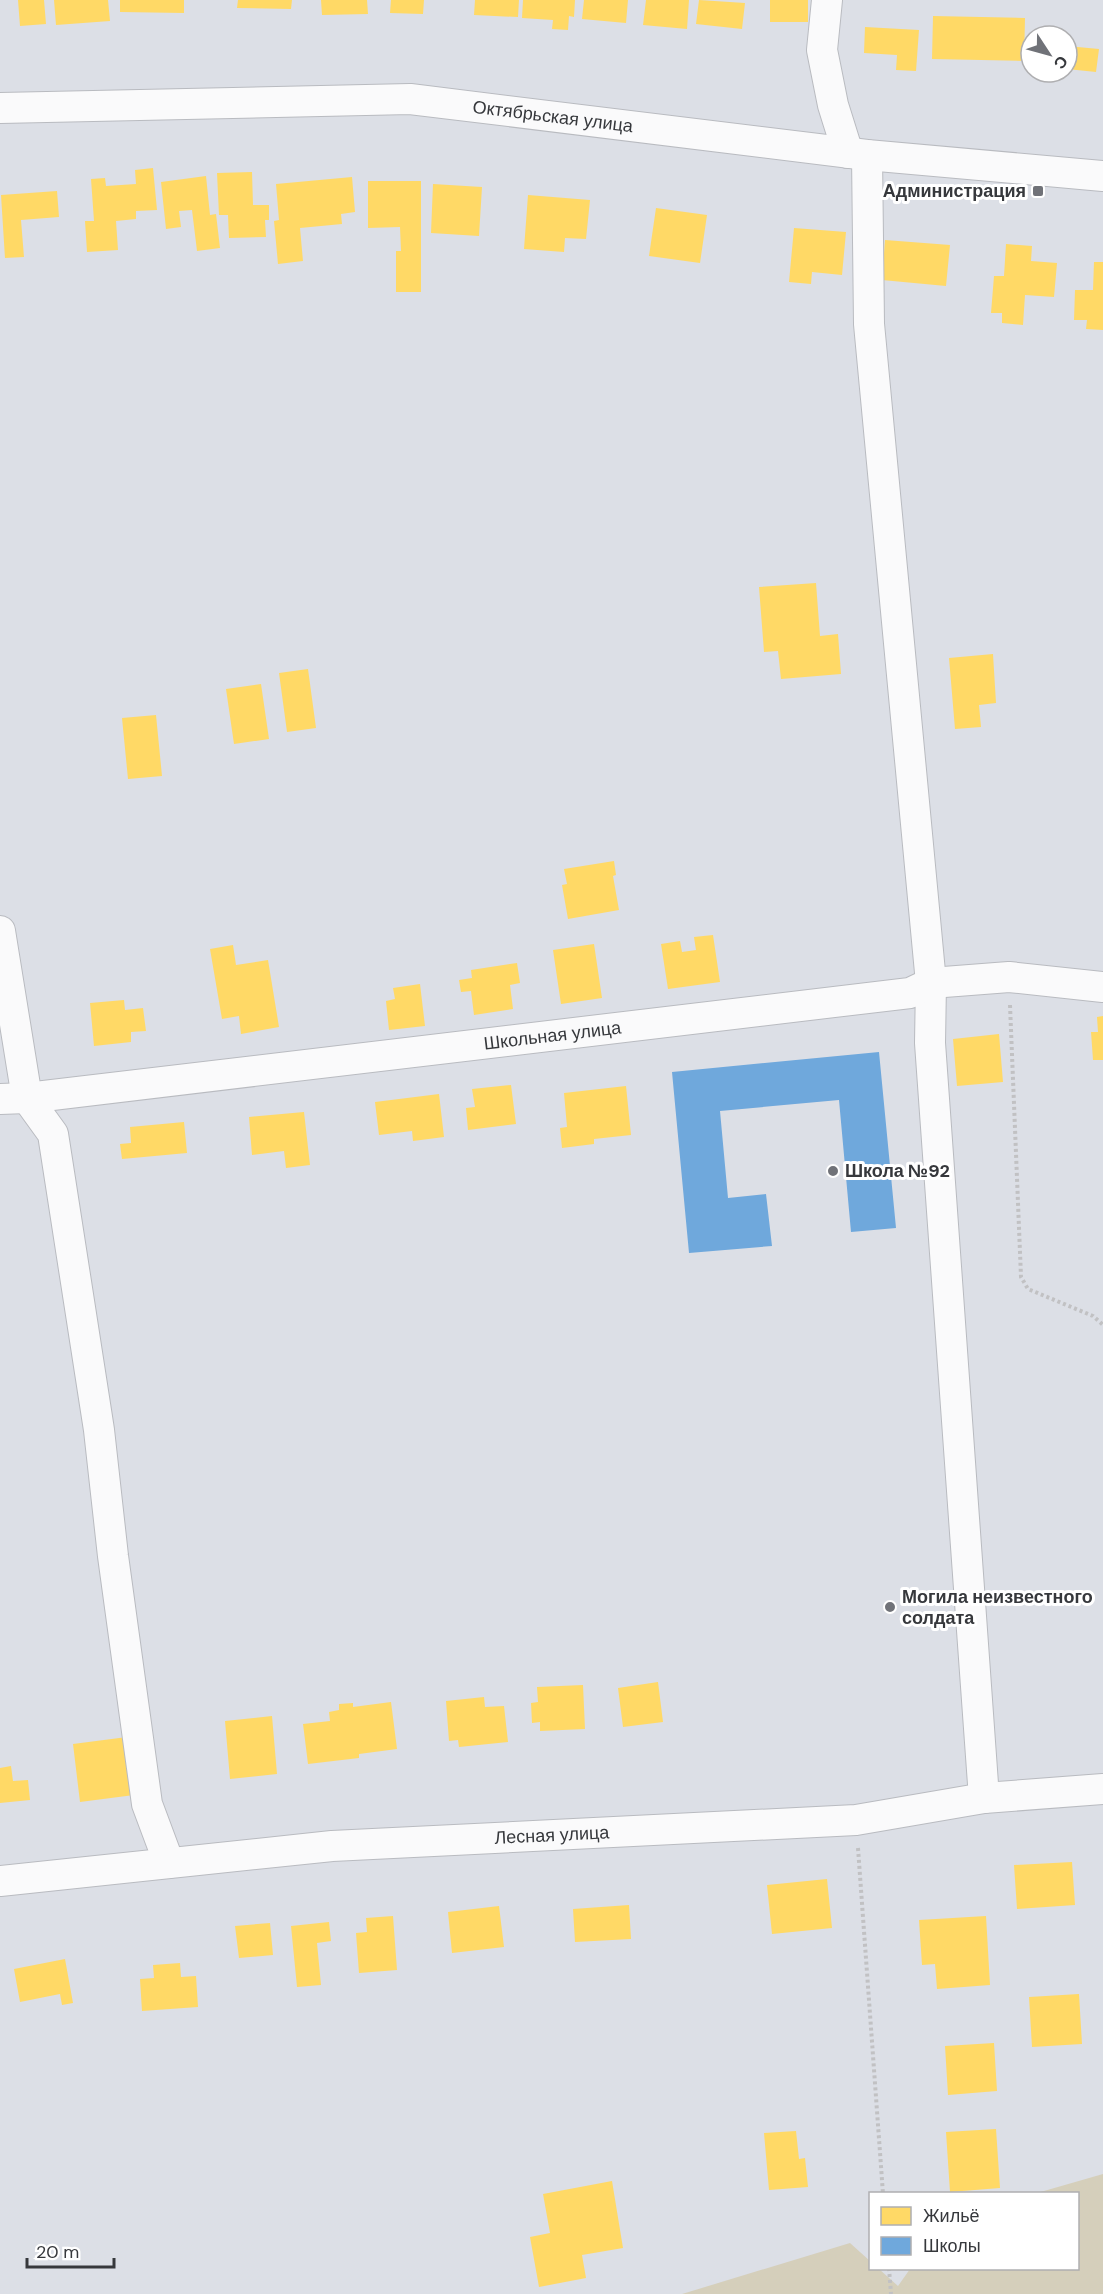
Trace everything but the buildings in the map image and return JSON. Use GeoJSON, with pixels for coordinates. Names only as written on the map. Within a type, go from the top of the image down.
{"type":"FeatureCollection","features":[{"type":"Feature","properties":{"kind":"street"},"geometry":{"type":"LineString","coordinates":[[826,0],[822,50],[833,105],[858,154],[869,324],[930,983],[931,1055],[984,1798]]}},
{"type":"Feature","properties":{"kind":"street","name":"Октябрьская улица"},"geometry":{"type":"LineString","coordinates":[[0,108],[410,99],[858,154],[1103,176]]}},
{"type":"Feature","properties":{"kind":"street"},"geometry":{"type":"LineString","coordinates":[[0,931],[14,1098],[53,1134],[99,1430],[112,1556],[147,1804],[169,1863]]}},
{"type":"Feature","properties":{"kind":"street","name":"Школьная улица"},"geometry":{"type":"LineString","coordinates":[[14,1098],[910,993],[930,983],[1009,977],[1103,987]]}},
{"type":"Feature","properties":{"kind":"street","name":"Лесная улица"},"geometry":{"type":"LineString","coordinates":[[0,1881],[332,1846],[856,1820],[984,1798],[1103,1789]]}},
{"type":"Feature","properties":{"kind":"path"},"geometry":{"type":"LineString","coordinates":[[1009,977],[1021,1277],[1028,1289],[1093,1316],[1103,1325]]}},
{"type":"Feature","properties":{"kind":"path"},"geometry":{"type":"LineString","coordinates":[[856,1820],[883,2192]]}},
{"type":"Feature","properties":{"kind":"path"},"geometry":{"type":"LineString","coordinates":[[889,2270],[891,2294]]}},
{"type":"Feature","properties":{"kind":"shaded area"},"geometry":{"type":"Polygon","coordinates":[[[1103,2174],[1103,2294],[682,2294],[850,2243],[869,2260],[869,2270],[880,2270],[898,2286],[909,2270],[1079,2270],[1079,2192],[1040,2192],[1103,2174]]]}},
{"type":"Feature","properties":{"kind":"place","name":"Администрация"},"geometry":{"type":"Point","coordinates":[1038,191]}},
{"type":"Feature","properties":{"kind":"place","name":"Школа №92"},"geometry":{"type":"Point","coordinates":[833,1171]}},
{"type":"Feature","properties":{"kind":"place","name":"Могила неизвестного солдата"},"geometry":{"type":"Point","coordinates":[890,1607]}}]}
